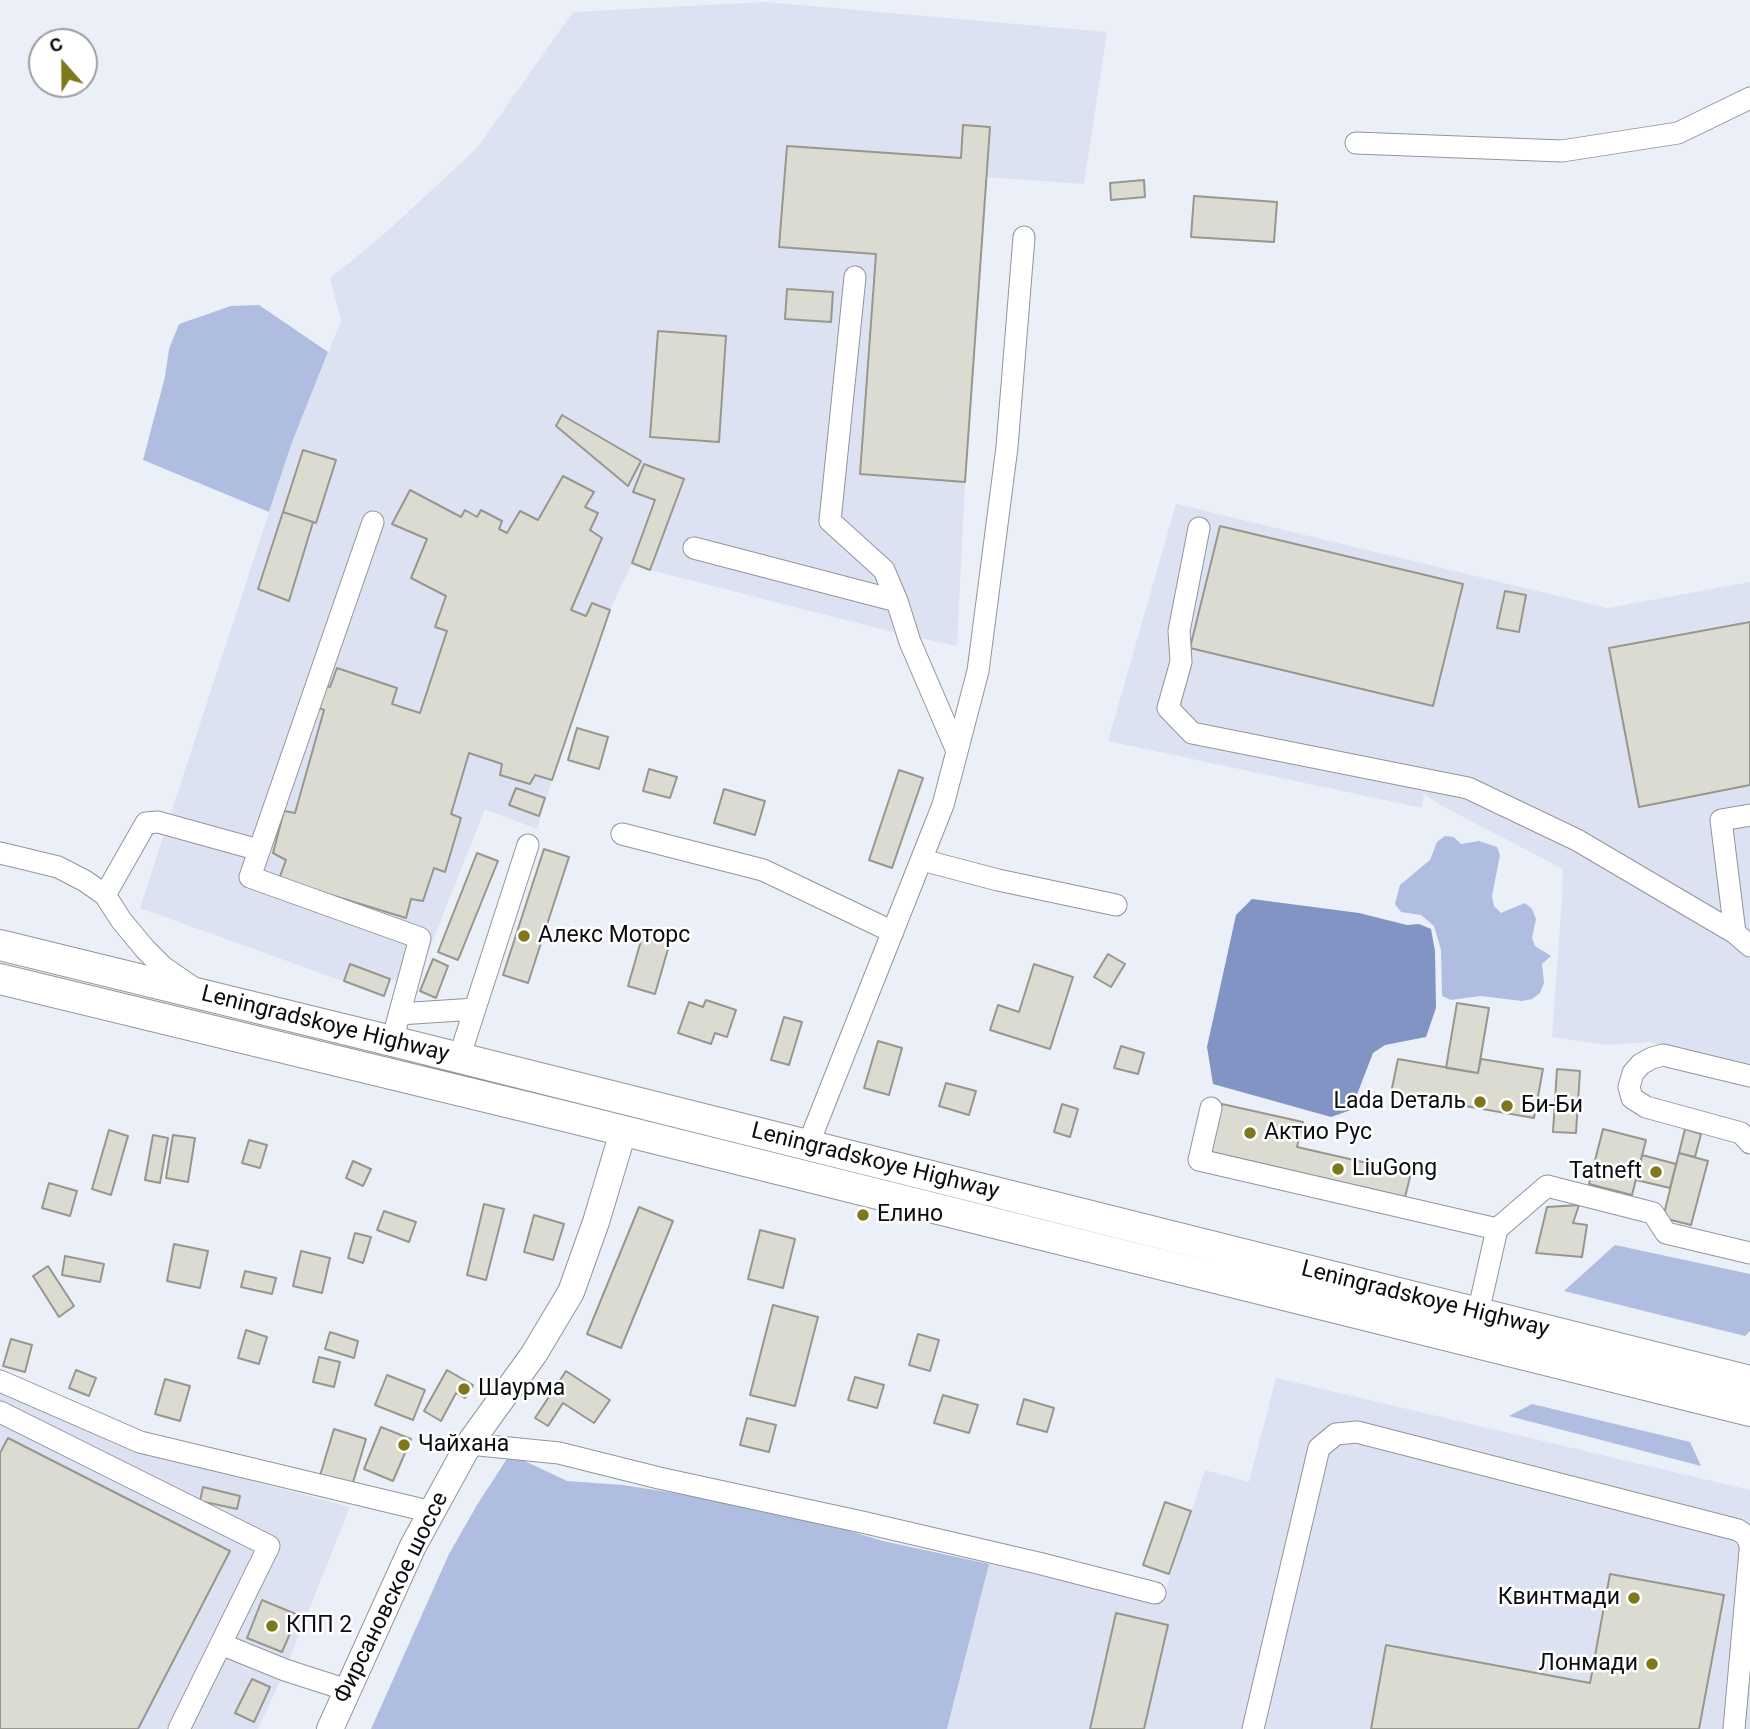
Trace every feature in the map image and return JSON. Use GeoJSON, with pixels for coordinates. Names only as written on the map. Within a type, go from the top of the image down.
{"type":"FeatureCollection","features":[{"type":"Feature","properties":{"kind":"highway","name":"Leningradskoye Highway"},"geometry":{"type":"LineString","coordinates":[[0,946],[206,996],[396,1028],[459,1058],[1478,1313],[1746,1377]]}},
{"type":"Feature","properties":{"kind":"highway","name":"Leningradskoye Highway"},"geometry":{"type":"LineString","coordinates":[[0,979],[527,1107],[1750,1412]]}},
{"type":"Feature","properties":{"kind":"main road","name":"Фирсановское шоссе"},"geometry":{"type":"LineString","coordinates":[[330,1729],[432,1511],[469,1444],[534,1354],[571,1292],[596,1222],[623,1132]]}},
{"type":"Feature","properties":{"kind":"street"},"geometry":{"type":"LineString","coordinates":[[1356,143],[1562,151],[1678,133],[1750,98]]}},
{"type":"Feature","properties":{"kind":"street"},"geometry":{"type":"LineString","coordinates":[[808,1145],[943,805],[978,671],[1007,447],[1024,237]]}},
{"type":"Feature","properties":{"kind":"street"},"geometry":{"type":"LineString","coordinates":[[855,277],[830,521],[884,570],[910,642],[957,751]]}},
{"type":"Feature","properties":{"kind":"street"},"geometry":{"type":"LineString","coordinates":[[373,522],[250,877],[420,938],[396,1028],[475,1009]]}},
{"type":"Feature","properties":{"kind":"street"},"geometry":{"type":"LineString","coordinates":[[1199,528],[1178,631],[1181,662],[1168,708],[1192,733],[1468,788],[1577,840],[1743,940]]}},
{"type":"Feature","properties":{"kind":"street"},"geometry":{"type":"LineString","coordinates":[[694,548],[897,601]]}},
{"type":"Feature","properties":{"kind":"street"},"geometry":{"type":"LineString","coordinates":[[1743,940],[1721,820],[1750,815]]}},
{"type":"Feature","properties":{"kind":"street"},"geometry":{"type":"LineString","coordinates":[[105,895],[146,823],[168,824],[259,850]]}},
{"type":"Feature","properties":{"kind":"street"},"geometry":{"type":"LineString","coordinates":[[622,834],[763,870],[893,932]]}},
{"type":"Feature","properties":{"kind":"street"},"geometry":{"type":"LineString","coordinates":[[459,1058],[528,845]]}},
{"type":"Feature","properties":{"kind":"street"},"geometry":{"type":"LineString","coordinates":[[0,853],[58,867],[85,881],[105,895],[121,920],[163,967],[206,996]]}},
{"type":"Feature","properties":{"kind":"street"},"geometry":{"type":"LineString","coordinates":[[922,860],[998,880],[1116,905]]}},
{"type":"Feature","properties":{"kind":"street"},"geometry":{"type":"LineString","coordinates":[[1750,1076],[1663,1055],[1641,1064],[1633,1073],[1629,1087],[1632,1098],[1646,1107],[1741,1133],[1750,1143]]}},
{"type":"Feature","properties":{"kind":"street"},"geometry":{"type":"LineString","coordinates":[[1211,1108],[1199,1160],[1497,1229]]}},
{"type":"Feature","properties":{"kind":"street"},"geometry":{"type":"LineString","coordinates":[[1478,1313],[1497,1229],[1547,1186],[1653,1213],[1666,1233],[1750,1253]]}},
{"type":"Feature","properties":{"kind":"street"},"geometry":{"type":"LineString","coordinates":[[0,1381],[140,1443],[432,1511]]}},
{"type":"Feature","properties":{"kind":"street"},"geometry":{"type":"LineString","coordinates":[[0,1412],[269,1545],[178,1729]]}},
{"type":"Feature","properties":{"kind":"street"},"geometry":{"type":"LineString","coordinates":[[1253,1729],[1320,1448],[1336,1434],[1357,1432],[1738,1530],[1747,1536],[1750,1548],[1734,1729]]}},
{"type":"Feature","properties":{"kind":"street"},"geometry":{"type":"LineString","coordinates":[[469,1444],[559,1453],[659,1478],[984,1550],[1155,1593]]}},
{"type":"Feature","properties":{"kind":"street"},"geometry":{"type":"LineString","coordinates":[[222,1644],[285,1670],[347,1690]]}},
{"type":"Feature","properties":{"kind":"shaded area"},"geometry":{"type":"Polygon","coordinates":[[[765,2],[1107,32],[1084,184],[986,177],[965,482],[957,646],[650,570],[632,563],[610,610],[537,829],[485,809],[414,988],[391,979],[384,996],[140,908],[291,445],[341,321],[330,278],[382,236],[477,148],[573,12],[765,2]]]}},
{"type":"Feature","properties":{"kind":"shaded area"},"geometry":{"type":"Polygon","coordinates":[[[259,305],[328,352],[291,445],[269,512],[143,460],[165,377],[169,349],[179,324],[231,306],[259,305]]]}},
{"type":"Feature","properties":{"kind":"shaded area"},"geometry":{"type":"Polygon","coordinates":[[[1176,504],[1608,608],[1750,582],[1750,1068],[1650,1042],[1606,1045],[1552,1037],[1563,869],[1424,794],[1422,808],[1108,741],[1176,504]]]}},
{"type":"Feature","properties":{"kind":"shaded area"},"geometry":{"type":"Polygon","coordinates":[[[1445,836],[1454,837],[1461,844],[1479,841],[1497,847],[1500,855],[1492,896],[1494,906],[1501,913],[1525,903],[1532,909],[1536,919],[1532,938],[1535,946],[1551,956],[1542,964],[1544,983],[1540,993],[1532,999],[1522,1001],[1480,996],[1451,1000],[1442,996],[1441,950],[1434,926],[1421,915],[1401,912],[1395,904],[1400,885],[1430,860],[1437,842],[1445,836]]]}},
{"type":"Feature","properties":{"kind":"shaded area"},"geometry":{"type":"Polygon","coordinates":[[[1252,899],[1359,913],[1407,925],[1419,924],[1431,929],[1435,951],[1436,1008],[1426,1037],[1385,1045],[1373,1053],[1351,1110],[1331,1117],[1213,1084],[1207,1047],[1236,915],[1252,899]]]}},
{"type":"Feature","properties":{"kind":"shaded area"},"geometry":{"type":"Polygon","coordinates":[[[1615,1245],[1750,1274],[1750,1331],[1745,1336],[1564,1291],[1615,1245]]]}},
{"type":"Feature","properties":{"kind":"shaded area"},"geometry":{"type":"Polygon","coordinates":[[[1276,1378],[1750,1490],[1750,1729],[947,1729],[989,1564],[1162,1601],[1205,1470],[1249,1482],[1276,1378]]]}},
{"type":"Feature","properties":{"kind":"shaded area"},"geometry":{"type":"Polygon","coordinates":[[[0,1390],[131,1449],[350,1507],[285,1670],[258,1729],[0,1729],[0,1390]]]}},
{"type":"Feature","properties":{"kind":"shaded area"},"geometry":{"type":"Polygon","coordinates":[[[1532,1404],[1690,1442],[1701,1466],[1509,1416],[1532,1404]]]}},
{"type":"Feature","properties":{"kind":"shaded area"},"geometry":{"type":"Polygon","coordinates":[[[510,1454],[567,1481],[623,1485],[776,1509],[883,1541],[989,1564],[947,1729],[371,1729],[449,1554],[510,1454]]]}},
{"type":"Feature","properties":{"kind":"building"},"geometry":{"type":"Polygon","coordinates":[[[963,125],[990,127],[965,482],[860,474],[876,254],[779,247],[787,146],[961,158],[963,125]]]}},
{"type":"Feature","properties":{"kind":"building"},"geometry":{"type":"Polygon","coordinates":[[[1144,180],[1145,197],[1111,200],[1110,183],[1144,180]]]}},
{"type":"Feature","properties":{"kind":"building"},"geometry":{"type":"Polygon","coordinates":[[[1194,196],[1277,202],[1274,242],[1191,237],[1194,196]]]}},
{"type":"Feature","properties":{"kind":"building"},"geometry":{"type":"Polygon","coordinates":[[[787,289],[833,292],[831,322],[785,319],[787,289]]]}},
{"type":"Feature","properties":{"kind":"building"},"geometry":{"type":"Polygon","coordinates":[[[658,331],[726,336],[719,442],[650,437],[658,331]]]}},
{"type":"Feature","properties":{"kind":"building"},"geometry":{"type":"Polygon","coordinates":[[[562,415],[641,461],[628,486],[556,426],[562,415]]]}},
{"type":"Feature","properties":{"kind":"building"},"geometry":{"type":"Polygon","coordinates":[[[303,450],[336,460],[316,523],[283,512],[303,450]]]}},
{"type":"Feature","properties":{"kind":"building"},"geometry":{"type":"Polygon","coordinates":[[[644,464],[684,479],[650,570],[632,563],[655,500],[633,492],[644,464]]]}},
{"type":"Feature","properties":{"kind":"building"},"geometry":{"type":"Polygon","coordinates":[[[563,476],[594,492],[585,507],[598,513],[590,530],[602,538],[571,610],[586,616],[592,603],[610,610],[552,780],[535,775],[530,784],[500,775],[502,764],[469,753],[451,814],[461,818],[445,872],[434,868],[423,901],[411,899],[406,918],[279,879],[286,860],[273,853],[284,811],[295,813],[324,710],[316,707],[323,685],[330,687],[337,668],[397,688],[392,704],[420,713],[447,631],[435,627],[446,596],[411,578],[427,539],[392,524],[410,490],[461,517],[465,510],[477,517],[481,510],[502,521],[499,529],[507,533],[520,511],[538,520],[563,476]]]}},
{"type":"Feature","properties":{"kind":"building"},"geometry":{"type":"Polygon","coordinates":[[[283,512],[313,522],[289,601],[258,589],[283,512]]]}},
{"type":"Feature","properties":{"kind":"building"},"geometry":{"type":"Polygon","coordinates":[[[1220,526],[1463,584],[1433,706],[1190,648],[1220,526]]]}},
{"type":"Feature","properties":{"kind":"building"},"geometry":{"type":"Polygon","coordinates":[[[1505,591],[1526,595],[1519,632],[1497,628],[1505,591]]]}},
{"type":"Feature","properties":{"kind":"building"},"geometry":{"type":"Polygon","coordinates":[[[1750,622],[1750,785],[1639,807],[1609,648],[1750,622]]]}},
{"type":"Feature","properties":{"kind":"building"},"geometry":{"type":"Polygon","coordinates":[[[577,728],[608,737],[599,769],[568,760],[577,728]]]}},
{"type":"Feature","properties":{"kind":"building"},"geometry":{"type":"Polygon","coordinates":[[[649,769],[677,777],[670,798],[643,791],[649,769]]]}},
{"type":"Feature","properties":{"kind":"building"},"geometry":{"type":"Polygon","coordinates":[[[899,770],[923,778],[892,868],[869,860],[899,770]]]}},
{"type":"Feature","properties":{"kind":"building"},"geometry":{"type":"Polygon","coordinates":[[[516,788],[545,798],[539,816],[509,805],[516,788]]]}},
{"type":"Feature","properties":{"kind":"building"},"geometry":{"type":"Polygon","coordinates":[[[724,789],[765,801],[755,835],[714,823],[724,789]]]}},
{"type":"Feature","properties":{"kind":"building"},"geometry":{"type":"Polygon","coordinates":[[[544,849],[569,857],[528,983],[503,975],[544,849]]]}},
{"type":"Feature","properties":{"kind":"building"},"geometry":{"type":"Polygon","coordinates":[[[477,853],[498,861],[458,960],[438,952],[477,853]]]}},
{"type":"Feature","properties":{"kind":"building"},"geometry":{"type":"Polygon","coordinates":[[[643,934],[670,942],[655,994],[628,986],[643,934]]]}},
{"type":"Feature","properties":{"kind":"building"},"geometry":{"type":"Polygon","coordinates":[[[1108,954],[1125,964],[1111,987],[1094,977],[1108,954]]]}},
{"type":"Feature","properties":{"kind":"building"},"geometry":{"type":"Polygon","coordinates":[[[433,959],[448,966],[436,998],[420,991],[433,959]]]}},
{"type":"Feature","properties":{"kind":"building"},"geometry":{"type":"Polygon","coordinates":[[[350,964],[390,979],[384,996],[344,981],[350,964]]]}},
{"type":"Feature","properties":{"kind":"building"},"geometry":{"type":"Polygon","coordinates":[[[1034,964],[1073,977],[1050,1049],[990,1030],[998,1005],[1019,1012],[1034,964]]]}},
{"type":"Feature","properties":{"kind":"building"},"geometry":{"type":"Polygon","coordinates":[[[706,1000],[736,1010],[727,1037],[715,1033],[711,1044],[678,1033],[689,1002],[703,1007],[706,1000]]]}},
{"type":"Feature","properties":{"kind":"building"},"geometry":{"type":"Polygon","coordinates":[[[1457,1003],[1489,1008],[1478,1073],[1446,1068],[1457,1003]]]}},
{"type":"Feature","properties":{"kind":"building"},"geometry":{"type":"Polygon","coordinates":[[[784,1017],[802,1022],[789,1065],[771,1060],[784,1017]]]}},
{"type":"Feature","properties":{"kind":"building"},"geometry":{"type":"Polygon","coordinates":[[[878,1041],[902,1048],[889,1095],[864,1088],[878,1041]]]}},
{"type":"Feature","properties":{"kind":"building"},"geometry":{"type":"Polygon","coordinates":[[[1121,1046],[1144,1053],[1138,1074],[1114,1068],[1121,1046]]]}},
{"type":"Feature","properties":{"kind":"building"},"geometry":{"type":"Polygon","coordinates":[[[1398,1059],[1478,1073],[1481,1059],[1543,1069],[1534,1118],[1391,1093],[1398,1059]]]}},
{"type":"Feature","properties":{"kind":"building"},"geometry":{"type":"Polygon","coordinates":[[[1557,1069],[1580,1071],[1576,1133],[1553,1132],[1557,1069]]]}},
{"type":"Feature","properties":{"kind":"building"},"geometry":{"type":"Polygon","coordinates":[[[946,1083],[976,1091],[969,1115],[939,1106],[946,1083]]]}},
{"type":"Feature","properties":{"kind":"building"},"geometry":{"type":"Polygon","coordinates":[[[1062,1104],[1078,1109],[1070,1137],[1054,1132],[1062,1104]]]}},
{"type":"Feature","properties":{"kind":"building"},"geometry":{"type":"Polygon","coordinates":[[[1222,1104],[1303,1122],[1297,1147],[1411,1173],[1405,1197],[1211,1152],[1222,1104]]]}},
{"type":"Feature","properties":{"kind":"building"},"geometry":{"type":"Polygon","coordinates":[[[1603,1129],[1646,1140],[1632,1195],[1589,1184],[1603,1129]]]}},
{"type":"Feature","properties":{"kind":"building"},"geometry":{"type":"Polygon","coordinates":[[[1685,1129],[1701,1134],[1695,1157],[1679,1153],[1685,1129]]]}},
{"type":"Feature","properties":{"kind":"building"},"geometry":{"type":"Polygon","coordinates":[[[109,1130],[128,1136],[111,1195],[92,1189],[109,1130]]]}},
{"type":"Feature","properties":{"kind":"building"},"geometry":{"type":"Polygon","coordinates":[[[153,1135],[168,1138],[160,1183],[145,1180],[153,1135]]]}},
{"type":"Feature","properties":{"kind":"building"},"geometry":{"type":"Polygon","coordinates":[[[173,1135],[195,1138],[188,1182],[166,1178],[173,1135]]]}},
{"type":"Feature","properties":{"kind":"building"},"geometry":{"type":"Polygon","coordinates":[[[249,1140],[267,1145],[260,1168],[242,1163],[249,1140]]]}},
{"type":"Feature","properties":{"kind":"building"},"geometry":{"type":"Polygon","coordinates":[[[1679,1153],[1708,1161],[1691,1225],[1663,1218],[1679,1153]]]}},
{"type":"Feature","properties":{"kind":"building","name":"Tatneft"},"geometry":{"type":"Polygon","coordinates":[[[1642,1155],[1676,1164],[1670,1188],[1636,1180],[1642,1155]]]}},
{"type":"Feature","properties":{"kind":"building"},"geometry":{"type":"Polygon","coordinates":[[[353,1161],[371,1169],[363,1186],[346,1178],[353,1161]]]}},
{"type":"Feature","properties":{"kind":"building"},"geometry":{"type":"Polygon","coordinates":[[[49,1183],[77,1191],[70,1216],[42,1208],[49,1183]]]}},
{"type":"Feature","properties":{"kind":"building"},"geometry":{"type":"Polygon","coordinates":[[[484,1204],[504,1209],[486,1280],[467,1275],[484,1204]]]}},
{"type":"Feature","properties":{"kind":"building"},"geometry":{"type":"Polygon","coordinates":[[[1579,1205],[1573,1223],[1587,1225],[1582,1257],[1536,1253],[1547,1207],[1579,1205]]]}},
{"type":"Feature","properties":{"kind":"building"},"geometry":{"type":"Polygon","coordinates":[[[639,1207],[673,1221],[621,1348],[587,1334],[639,1207]]]}},
{"type":"Feature","properties":{"kind":"building"},"geometry":{"type":"Polygon","coordinates":[[[384,1211],[416,1222],[409,1242],[377,1230],[384,1211]]]}},
{"type":"Feature","properties":{"kind":"building"},"geometry":{"type":"Polygon","coordinates":[[[534,1215],[564,1224],[553,1260],[524,1252],[534,1215]]]}},
{"type":"Feature","properties":{"kind":"building"},"geometry":{"type":"Polygon","coordinates":[[[760,1230],[795,1239],[783,1288],[748,1279],[760,1230]]]}},
{"type":"Feature","properties":{"kind":"building"},"geometry":{"type":"Polygon","coordinates":[[[355,1233],[371,1237],[363,1263],[348,1258],[355,1233]]]}},
{"type":"Feature","properties":{"kind":"building"},"geometry":{"type":"Polygon","coordinates":[[[174,1244],[208,1251],[200,1288],[167,1281],[174,1244]]]}},
{"type":"Feature","properties":{"kind":"building"},"geometry":{"type":"Polygon","coordinates":[[[301,1251],[330,1258],[322,1293],[293,1286],[301,1251]]]}},
{"type":"Feature","properties":{"kind":"building"},"geometry":{"type":"Polygon","coordinates":[[[65,1256],[104,1264],[100,1282],[62,1275],[65,1256]]]}},
{"type":"Feature","properties":{"kind":"building"},"geometry":{"type":"Polygon","coordinates":[[[48,1266],[74,1306],[59,1317],[33,1276],[48,1266]]]}},
{"type":"Feature","properties":{"kind":"building"},"geometry":{"type":"Polygon","coordinates":[[[245,1271],[276,1278],[272,1294],[241,1287],[245,1271]]]}},
{"type":"Feature","properties":{"kind":"building"},"geometry":{"type":"Polygon","coordinates":[[[773,1305],[818,1317],[795,1406],[750,1395],[773,1305]]]}},
{"type":"Feature","properties":{"kind":"building"},"geometry":{"type":"Polygon","coordinates":[[[246,1330],[267,1337],[259,1364],[238,1358],[246,1330]]]}},
{"type":"Feature","properties":{"kind":"building"},"geometry":{"type":"Polygon","coordinates":[[[330,1332],[358,1341],[354,1358],[325,1349],[330,1332]]]}},
{"type":"Feature","properties":{"kind":"building"},"geometry":{"type":"Polygon","coordinates":[[[918,1334],[939,1340],[930,1371],[909,1365],[918,1334]]]}},
{"type":"Feature","properties":{"kind":"building"},"geometry":{"type":"Polygon","coordinates":[[[11,1339],[32,1345],[25,1372],[3,1366],[11,1339]]]}},
{"type":"Feature","properties":{"kind":"building"},"geometry":{"type":"Polygon","coordinates":[[[319,1357],[340,1362],[334,1387],[313,1382],[319,1357]]]}},
{"type":"Feature","properties":{"kind":"building"},"geometry":{"type":"Polygon","coordinates":[[[76,1370],[96,1378],[89,1396],[69,1388],[76,1370]]]}},
{"type":"Feature","properties":{"kind":"building"},"geometry":{"type":"Polygon","coordinates":[[[447,1370],[473,1385],[465,1398],[456,1393],[441,1421],[424,1411],[447,1370]]]}},
{"type":"Feature","properties":{"kind":"building"},"geometry":{"type":"Polygon","coordinates":[[[566,1371],[610,1400],[594,1423],[563,1403],[548,1426],[535,1418],[566,1371]]]}},
{"type":"Feature","properties":{"kind":"building"},"geometry":{"type":"Polygon","coordinates":[[[387,1375],[425,1390],[413,1420],[375,1405],[387,1375]]]}},
{"type":"Feature","properties":{"kind":"building"},"geometry":{"type":"Polygon","coordinates":[[[855,1377],[884,1385],[877,1408],[848,1400],[855,1377]]]}},
{"type":"Feature","properties":{"kind":"building"},"geometry":{"type":"Polygon","coordinates":[[[165,1379],[190,1386],[180,1421],[155,1414],[165,1379]]]}},
{"type":"Feature","properties":{"kind":"building"},"geometry":{"type":"Polygon","coordinates":[[[943,1395],[978,1405],[969,1433],[934,1423],[943,1395]]]}},
{"type":"Feature","properties":{"kind":"building"},"geometry":{"type":"Polygon","coordinates":[[[1024,1399],[1054,1408],[1047,1432],[1017,1424],[1024,1399]]]}},
{"type":"Feature","properties":{"kind":"building"},"geometry":{"type":"Polygon","coordinates":[[[747,1418],[776,1425],[769,1452],[740,1445],[747,1418]]]}},
{"type":"Feature","properties":{"kind":"building"},"geometry":{"type":"Polygon","coordinates":[[[381,1427],[411,1439],[393,1481],[364,1469],[381,1427]]]}},
{"type":"Feature","properties":{"kind":"building"},"geometry":{"type":"Polygon","coordinates":[[[334,1429],[366,1439],[351,1489],[319,1479],[334,1429]]]}},
{"type":"Feature","properties":{"kind":"building"},"geometry":{"type":"Polygon","coordinates":[[[8,1438],[230,1551],[138,1729],[0,1729],[0,1453],[8,1438]]]}},
{"type":"Feature","properties":{"kind":"building"},"geometry":{"type":"Polygon","coordinates":[[[203,1487],[240,1496],[237,1509],[200,1501],[203,1487]]]}},
{"type":"Feature","properties":{"kind":"building"},"geometry":{"type":"Polygon","coordinates":[[[1165,1502],[1191,1511],[1169,1574],[1143,1565],[1165,1502]]]}},
{"type":"Feature","properties":{"kind":"building","name":"Лонмади"},"geometry":{"type":"Polygon","coordinates":[[[1610,1574],[1724,1595],[1699,1729],[1371,1729],[1386,1645],[1590,1683],[1610,1574]]]}},
{"type":"Feature","properties":{"kind":"building","name":"КПП 2"},"geometry":{"type":"Polygon","coordinates":[[[262,1600],[298,1615],[282,1652],[247,1638],[262,1600]]]}},
{"type":"Feature","properties":{"kind":"building"},"geometry":{"type":"Polygon","coordinates":[[[1116,1613],[1168,1625],[1144,1729],[1090,1729],[1116,1613]]]}},
{"type":"Feature","properties":{"kind":"building"},"geometry":{"type":"Polygon","coordinates":[[[252,1679],[270,1687],[254,1722],[235,1713],[252,1679]]]}},
{"type":"Feature","properties":{"kind":"place","name":"Алекс Моторс"},"geometry":{"type":"Point","coordinates":[524,936]}},
{"type":"Feature","properties":{"kind":"place","name":"Lada Dеталь"},"geometry":{"type":"Point","coordinates":[1480,1102]}},
{"type":"Feature","properties":{"kind":"place","name":"Би-Би"},"geometry":{"type":"Point","coordinates":[1507,1106]}},
{"type":"Feature","properties":{"kind":"place","name":"Актио Рус"},"geometry":{"type":"Point","coordinates":[1250,1133]}},
{"type":"Feature","properties":{"kind":"place","name":"LiuGong"},"geometry":{"type":"Point","coordinates":[1338,1169]}},
{"type":"Feature","properties":{"kind":"place","name":"Tatneft"},"geometry":{"type":"Point","coordinates":[1656,1172]}},
{"type":"Feature","properties":{"kind":"place","name":"Елино"},"geometry":{"type":"Point","coordinates":[863,1215]}},
{"type":"Feature","properties":{"kind":"place","name":"Шаурма"},"geometry":{"type":"Point","coordinates":[464,1389]}},
{"type":"Feature","properties":{"kind":"place","name":"Чайхана"},"geometry":{"type":"Point","coordinates":[404,1445]}},
{"type":"Feature","properties":{"kind":"place","name":"Квинтмади"},"geometry":{"type":"Point","coordinates":[1634,1598]}},
{"type":"Feature","properties":{"kind":"place","name":"КПП 2"},"geometry":{"type":"Point","coordinates":[272,1626]}},
{"type":"Feature","properties":{"kind":"place","name":"Лонмади"},"geometry":{"type":"Point","coordinates":[1652,1664]}}]}
